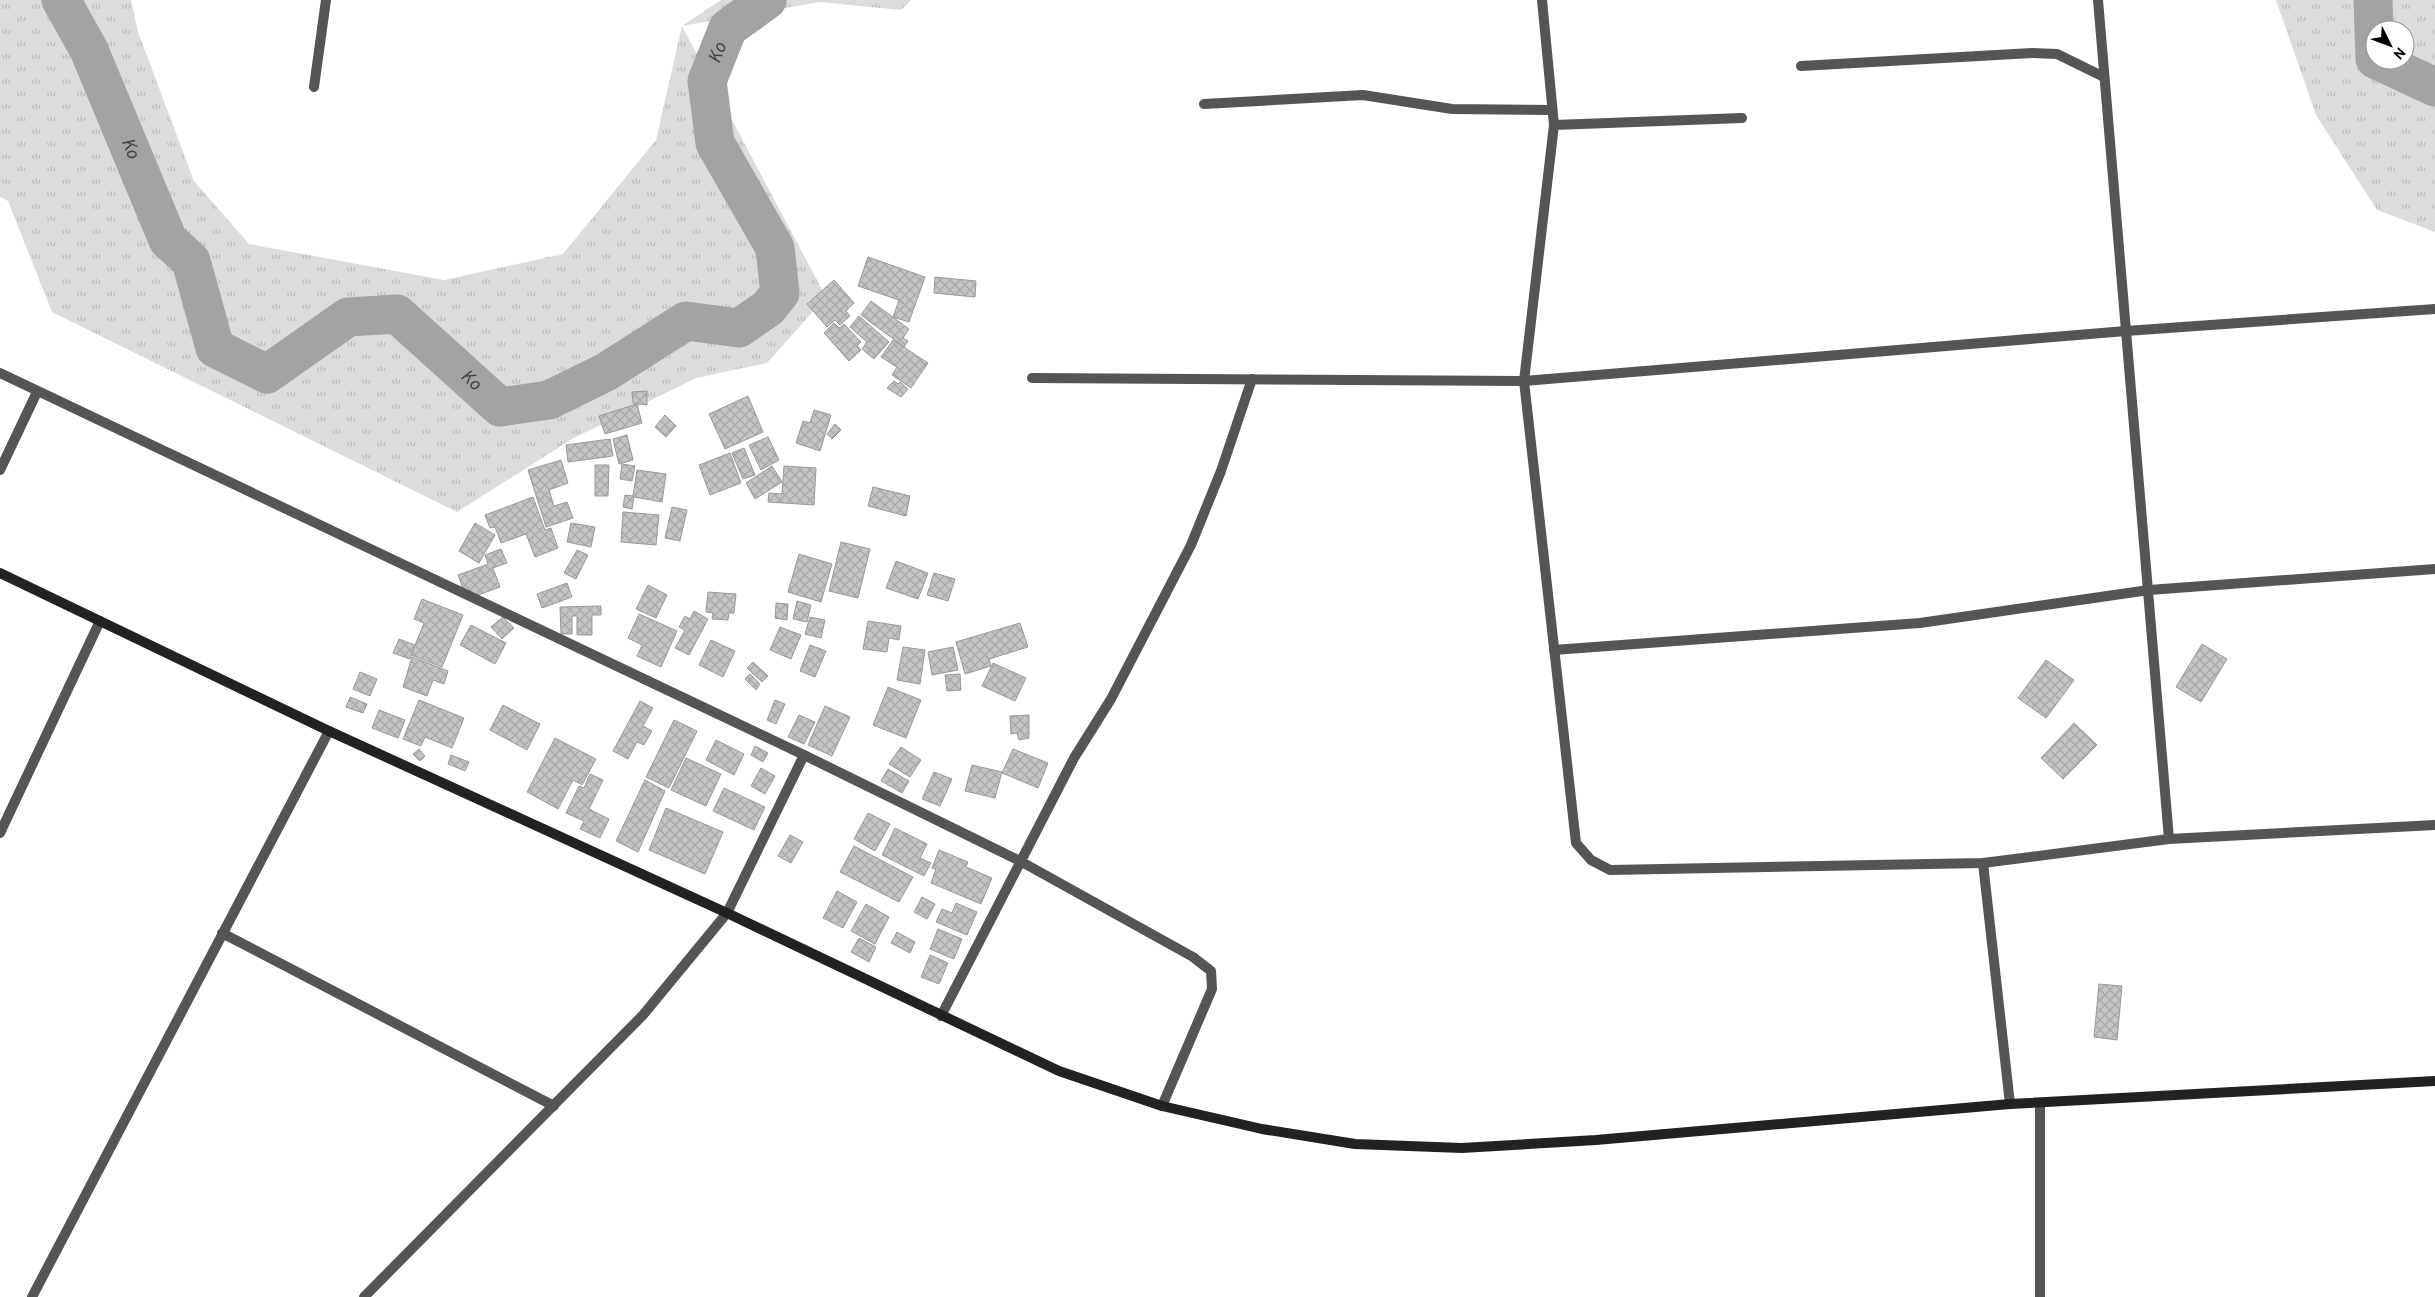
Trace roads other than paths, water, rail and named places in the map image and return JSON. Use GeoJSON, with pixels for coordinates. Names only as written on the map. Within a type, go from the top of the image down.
{"type":"FeatureCollection","features":[{"type":"Feature","properties":{"kind":"main road"},"geometry":{"type":"LineString","coordinates":[[0,573],[329,731],[727,913],[1060,1071],[1162,1106],[1262,1129],[1355,1144],[1462,1148],[1606,1139],[2010,1104],[2435,1080]]}},
{"type":"Feature","properties":{"kind":"street"},"geometry":{"type":"LineString","coordinates":[[314,87],[326,0]]}},
{"type":"Feature","properties":{"kind":"street"},"geometry":{"type":"LineString","coordinates":[[1542,0],[1554,125],[1524,381],[1576,843],[1591,860],[1610,870],[1983,863],[2169,839],[2435,825]]}},
{"type":"Feature","properties":{"kind":"street"},"geometry":{"type":"LineString","coordinates":[[2098,0],[2169,839]]}},
{"type":"Feature","properties":{"kind":"street"},"geometry":{"type":"LineString","coordinates":[[1801,66],[2032,53],[2057,54],[2104,78]]}},
{"type":"Feature","properties":{"kind":"street"},"geometry":{"type":"LineString","coordinates":[[1204,104],[1363,95],[1452,109],[1552,110]]}},
{"type":"Feature","properties":{"kind":"street"},"geometry":{"type":"LineString","coordinates":[[1554,125],[1742,118]]}},
{"type":"Feature","properties":{"kind":"street"},"geometry":{"type":"LineString","coordinates":[[1032,378],[1524,381],[2126,330],[2435,309]]}},
{"type":"Feature","properties":{"kind":"street"},"geometry":{"type":"LineString","coordinates":[[0,373],[804,755],[1020,861],[1193,957],[1211,971],[1212,989],[1162,1106]]}},
{"type":"Feature","properties":{"kind":"street"},"geometry":{"type":"LineString","coordinates":[[941,1016],[1074,758],[1111,699],[1191,545],[1221,471],[1252,379]]}},
{"type":"Feature","properties":{"kind":"street"},"geometry":{"type":"LineString","coordinates":[[0,470],[37,392]]}},
{"type":"Feature","properties":{"kind":"street"},"geometry":{"type":"LineString","coordinates":[[1554,650],[1920,623],[2149,590],[2435,570]]}},
{"type":"Feature","properties":{"kind":"street"},"geometry":{"type":"LineString","coordinates":[[0,833],[100,621]]}},
{"type":"Feature","properties":{"kind":"street"},"geometry":{"type":"LineString","coordinates":[[32,1297],[329,731]]}},
{"type":"Feature","properties":{"kind":"street"},"geometry":{"type":"LineString","coordinates":[[364,1297],[643,1015],[727,913],[804,755]]}},
{"type":"Feature","properties":{"kind":"street"},"geometry":{"type":"LineString","coordinates":[[1983,863],[2010,1104]]}},
{"type":"Feature","properties":{"kind":"street"},"geometry":{"type":"LineString","coordinates":[[222,933],[554,1106]]}},
{"type":"Feature","properties":{"kind":"street"},"geometry":{"type":"LineString","coordinates":[[2040,1103],[2040,1297]]}},
{"type":"Feature","properties":{"kind":"waterway","name":"Ko"},"geometry":{"type":"LineString","coordinates":[[61,0],[89,50],[168,240],[191,261],[215,348],[267,374],[348,317],[397,314],[500,407],[549,400],[606,372],[686,321],[739,328],[768,308],[780,293],[775,248],[715,143],[707,81],[728,28],[767,0]]}},
{"type":"Feature","properties":{"kind":"waterway","name":"Ko"},"geometry":{"type":"LineString","coordinates":[[2373,0],[2374,20]]}},
{"type":"Feature","properties":{"kind":"waterway","name":"Ko"},"geometry":{"type":"LineString","coordinates":[[2398,70],[2435,87]]}}]}
